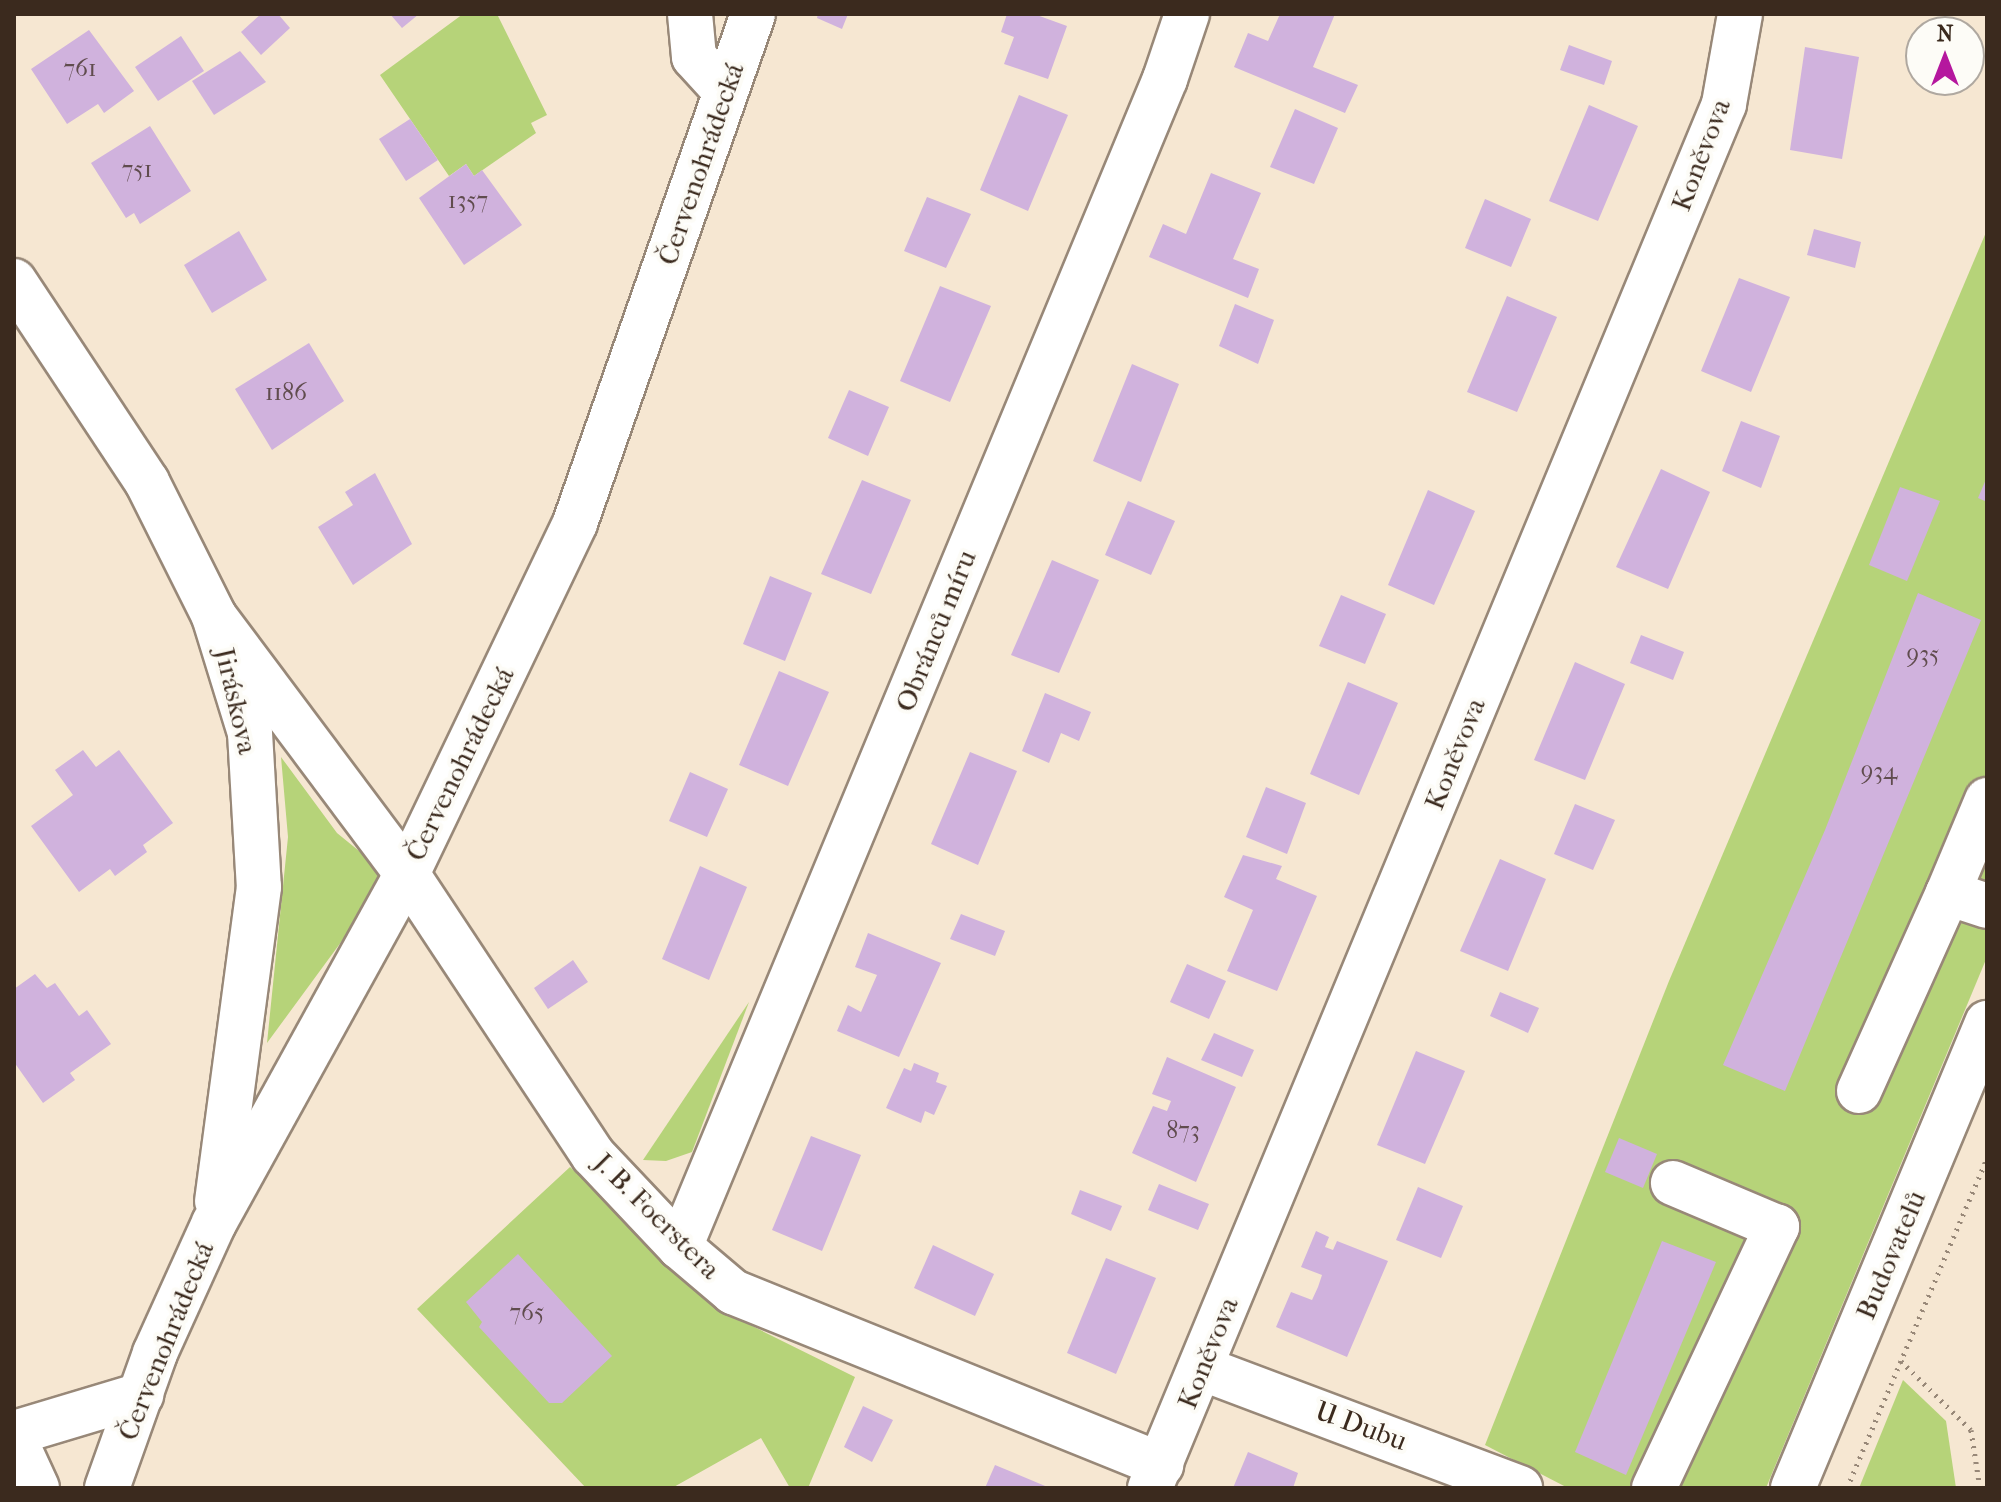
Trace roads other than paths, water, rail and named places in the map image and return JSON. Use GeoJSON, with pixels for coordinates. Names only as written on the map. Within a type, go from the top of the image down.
{"type":"FeatureCollection","features":[{"type":"Feature","properties":{"kind":"street"},"geometry":{"type":"LineString","coordinates":[[690,14],[694,57],[726,92]]}},
{"type":"Feature","properties":{"kind":"street","name":"Červenohrádecká"},"geometry":{"type":"LineString","coordinates":[[107,1488],[141,1395],[214,1223],[407,874],[575,523],[753,14]]}},
{"type":"Feature","properties":{"kind":"street","name":"Obránců míru"},"geometry":{"type":"LineString","coordinates":[[680,1247],[1165,79],[1187,14]]}},
{"type":"Feature","properties":{"kind":"street","name":"Koněvova"},"geometry":{"type":"LineString","coordinates":[[1156,1476],[1724,104],[1740,14]]}},
{"type":"Feature","properties":{"kind":"street","name":"Jiráskova"},"geometry":{"type":"LineString","coordinates":[[14,281],[147,482],[214,616],[250,733],[259,887],[214,1223]]}},
{"type":"Feature","properties":{"kind":"street","name":"J. B. Foerstera"},"geometry":{"type":"LineString","coordinates":[[214,616],[407,874],[593,1155],[680,1247],[733,1292],[1156,1476]]}},
{"type":"Feature","properties":{"kind":"street"},"geometry":{"type":"LineString","coordinates":[[1859,1091],[1968,899],[1987,800]]}},
{"type":"Feature","properties":{"kind":"street","name":"Budovatelů"},"geometry":{"type":"LineString","coordinates":[[1793,1488],[1987,1023]]}},
{"type":"Feature","properties":{"kind":"street"},"geometry":{"type":"LineString","coordinates":[[1654,1488],[1777,1227],[1673,1183]]}},
{"type":"Feature","properties":{"kind":"street","name":"U Dubu"},"geometry":{"type":"LineString","coordinates":[[1201,1368],[1520,1488]]}},
{"type":"Feature","properties":{"kind":"street"},"geometry":{"type":"LineString","coordinates":[[37,1488],[14,1436],[141,1395]]}}]}
